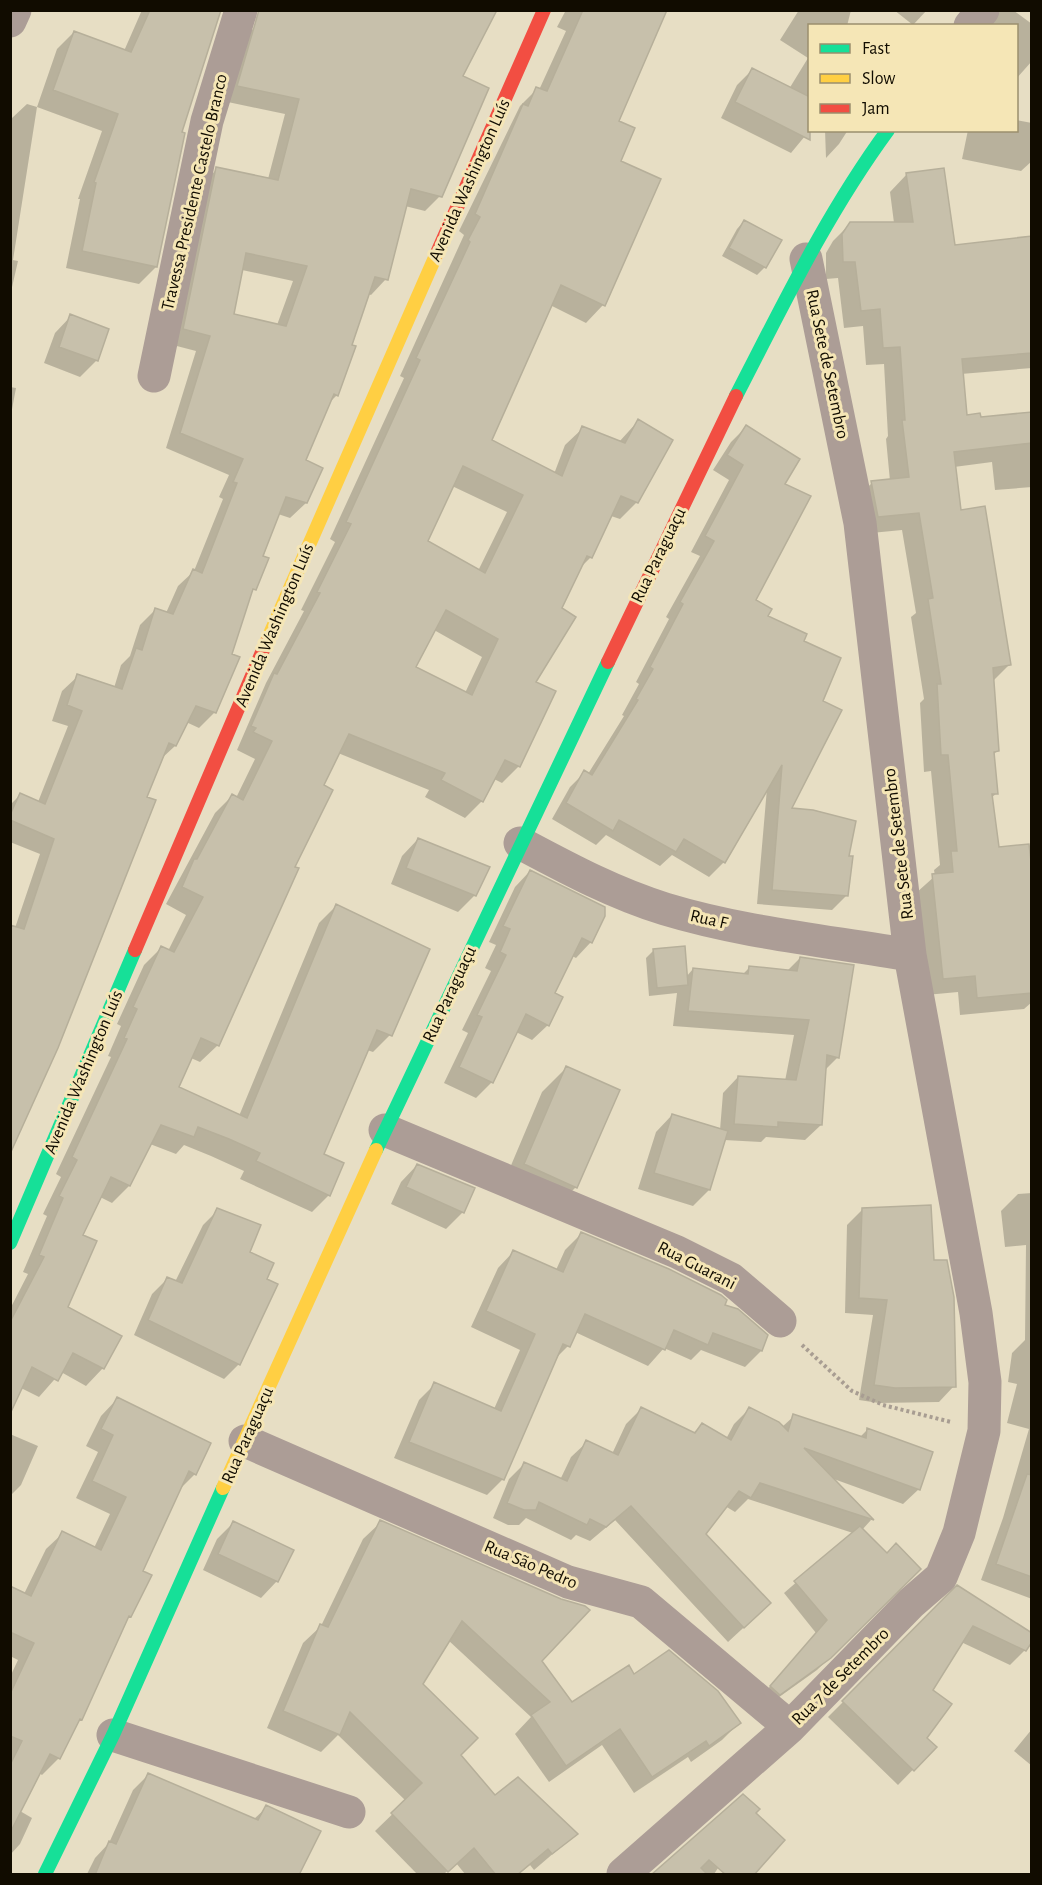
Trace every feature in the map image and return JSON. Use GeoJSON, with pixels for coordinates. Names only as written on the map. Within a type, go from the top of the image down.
{"type":"FeatureCollection","features":[{"type":"Feature","properties":{"kind":"street"},"geometry":{"type":"LineString","coordinates":[[10,21],[15,10]]}},
{"type":"Feature","properties":{"kind":"street","name":"Travessa Presidente Castelo Branco"},"geometry":{"type":"LineString","coordinates":[[154,376],[207,121],[241,10]]}},
{"type":"Feature","properties":{"kind":"street","name":"Avenida Washington Luís"},"geometry":{"type":"LineString","coordinates":[[12,1235],[267,639],[544,10]]}},
{"type":"Feature","properties":{"kind":"street"},"geometry":{"type":"LineString","coordinates":[[972,24],[983,10]]}},
{"type":"Feature","properties":{"kind":"street","name":"Rua Paraguaçu"},"geometry":{"type":"LineString","coordinates":[[45,1875],[113,1735],[326,1255],[713,441],[806,258],[860,168],[887,132]]}},
{"type":"Feature","properties":{"kind":"street","name":"Rua Sete de Setembro"},"geometry":{"type":"LineString","coordinates":[[806,258],[860,523],[910,955],[976,1313],[985,1382],[984,1431]]}},
{"type":"Feature","properties":{"kind":"street","name":"Rua F"},"geometry":{"type":"LineString","coordinates":[[520,843],[603,887],[665,909],[727,924],[910,955]]}},
{"type":"Feature","properties":{"kind":"street","name":"Rua Guarani"},"geometry":{"type":"LineString","coordinates":[[385,1130],[677,1252],[731,1279],[780,1321]]}},
{"type":"Feature","properties":{"kind":"street","name":"Rua 7 de Setembro"},"geometry":{"type":"LineString","coordinates":[[623,1875],[790,1727],[911,1603],[940,1577],[959,1533],[984,1431]]}},
{"type":"Feature","properties":{"kind":"street","name":"Rua São Pedro"},"geometry":{"type":"LineString","coordinates":[[245,1441],[568,1582],[641,1602],[790,1727]]}},
{"type":"Feature","properties":{"kind":"street"},"geometry":{"type":"LineString","coordinates":[[113,1735],[349,1812]]}},
{"type":"Feature","properties":{"kind":"path"},"geometry":{"type":"LineString","coordinates":[[780,1321],[852,1391],[883,1405],[984,1431]]}},
{"type":"Feature","properties":{"kind":"building"},"geometry":{"type":"Polygon","coordinates":[[[150,10],[221,10],[182,132],[185,133],[157,267],[82,251],[96,183],[94,182],[118,114],[53,90],[74,31],[131,52],[150,10]]]}},
{"type":"Feature","properties":{"kind":"building"},"geometry":{"type":"Polygon","coordinates":[[[259,10],[497,10],[463,76],[489,88],[442,197],[411,189],[388,280],[375,277],[352,345],[356,346],[338,396],[334,394],[306,460],[323,468],[307,503],[286,497],[263,556],[269,558],[256,590],[253,589],[232,654],[240,657],[216,713],[196,706],[176,746],[169,743],[147,797],[156,800],[58,1048],[10,1154],[10,925],[24,929],[54,839],[10,820],[10,815],[20,793],[45,804],[82,711],[67,705],[77,674],[122,689],[136,648],[142,650],[155,608],[173,614],[193,569],[202,573],[237,483],[233,482],[243,459],[180,433],[210,336],[183,329],[216,167],[278,180],[299,99],[237,86],[259,10]],[[246,253],[234,314],[286,326],[307,266],[246,253]]]}},
{"type":"Feature","properties":{"kind":"building"},"geometry":{"type":"Polygon","coordinates":[[[583,10],[667,10],[619,121],[635,128],[621,161],[661,179],[605,306],[561,285],[492,440],[562,476],[582,426],[625,443],[638,419],[673,440],[638,503],[621,496],[592,558],[587,556],[562,608],[576,617],[536,682],[556,691],[520,767],[505,760],[483,802],[441,780],[445,773],[349,734],[324,785],[333,790],[295,867],[299,868],[219,1046],[201,1038],[179,1087],[247,1118],[336,904],[430,949],[392,1036],[377,1030],[324,1154],[344,1163],[330,1196],[256,1161],[260,1153],[229,1139],[198,1127],[194,1137],[161,1125],[130,1186],[111,1177],[83,1235],[97,1241],[68,1307],[122,1336],[104,1369],[73,1353],[58,1381],[32,1367],[10,1414],[10,1322],[44,1257],[39,1255],[63,1198],[59,1196],[77,1160],[72,1157],[127,1039],[124,1038],[137,1009],[133,1007],[161,946],[174,952],[203,897],[182,887],[194,859],[197,859],[232,794],[243,800],[272,741],[253,732],[256,728],[251,726],[274,673],[277,674],[320,593],[317,592],[351,524],[346,522],[420,360],[416,358],[470,242],[468,240],[480,217],[475,214],[523,104],[528,106],[536,87],[547,91],[583,10]],[[463,466],[428,541],[485,573],[523,495],[463,466]],[[446,610],[416,667],[472,695],[498,639],[446,610]]]}},
{"type":"Feature","properties":{"kind":"building"},"geometry":{"type":"Polygon","coordinates":[[[752,68],[808,96],[810,140],[735,102],[752,68]]]}},
{"type":"Feature","properties":{"kind":"building"},"geometry":{"type":"Polygon","coordinates":[[[944,168],[955,245],[1032,236],[1032,353],[962,359],[967,415],[980,413],[981,417],[1032,412],[1032,443],[954,452],[961,510],[985,506],[1011,665],[993,668],[999,751],[994,752],[998,794],[992,794],[999,847],[1029,844],[1032,870],[1032,993],[977,998],[975,976],[943,979],[932,874],[953,872],[951,851],[957,851],[948,755],[941,755],[937,684],[941,684],[928,599],[933,598],[919,513],[878,517],[871,481],[909,477],[902,420],[905,420],[900,347],[883,348],[880,309],[861,311],[855,262],[843,262],[842,234],[850,222],[913,222],[906,173],[944,168]]]}},
{"type":"Feature","properties":{"kind":"building"},"geometry":{"type":"Polygon","coordinates":[[[744,220],[782,240],[766,268],[729,248],[744,220]]]}},
{"type":"Feature","properties":{"kind":"building"},"geometry":{"type":"Polygon","coordinates":[[[70,314],[109,329],[98,361],[59,347],[70,314]]]}},
{"type":"Feature","properties":{"kind":"building"},"geometry":{"type":"Polygon","coordinates":[[[746,425],[800,459],[785,484],[811,496],[756,600],[772,609],[768,616],[807,634],[804,641],[841,658],[823,701],[842,710],[792,808],[813,810],[856,821],[849,856],[853,856],[848,896],[772,890],[782,765],[725,863],[684,839],[676,852],[619,820],[613,831],[566,803],[584,770],[592,775],[638,700],[636,699],[653,669],[650,667],[683,604],[680,602],[714,541],[705,536],[743,465],[727,455],[746,425]]]}},
{"type":"Feature","properties":{"kind":"building"},"geometry":{"type":"Polygon","coordinates":[[[418,838],[490,867],[476,896],[406,868],[418,838]]]}},
{"type":"Feature","properties":{"kind":"building"},"geometry":{"type":"Polygon","coordinates":[[[530,870],[605,907],[605,916],[592,943],[582,938],[555,993],[563,997],[549,1026],[526,1014],[493,1083],[459,1067],[482,1017],[477,1015],[506,955],[500,952],[510,929],[503,926],[530,870]]]}},
{"type":"Feature","properties":{"kind":"building"},"geometry":{"type":"Polygon","coordinates":[[[685,946],[688,985],[657,988],[653,949],[685,946]]]}},
{"type":"Feature","properties":{"kind":"building"},"geometry":{"type":"Polygon","coordinates":[[[800,957],[854,965],[839,1058],[827,1055],[822,1125],[778,1122],[778,1127],[734,1124],[738,1076],[796,1080],[809,1020],[688,1011],[693,968],[748,974],[749,966],[797,971],[800,957]]]}},
{"type":"Feature","properties":{"kind":"building"},"geometry":{"type":"Polygon","coordinates":[[[566,1066],[620,1090],[577,1188],[524,1164],[566,1066]]]}},
{"type":"Feature","properties":{"kind":"building"},"geometry":{"type":"Polygon","coordinates":[[[672,1114],[728,1131],[710,1190],[654,1173],[672,1114]]]}},
{"type":"Feature","properties":{"kind":"building"},"geometry":{"type":"Polygon","coordinates":[[[417,1164],[475,1188],[464,1213],[406,1187],[417,1164]]]}},
{"type":"Feature","properties":{"kind":"building"},"geometry":{"type":"Polygon","coordinates":[[[931,1205],[934,1260],[947,1260],[954,1297],[956,1387],[895,1388],[874,1385],[887,1300],[859,1298],[862,1208],[931,1205]]]}},
{"type":"Feature","properties":{"kind":"building"},"geometry":{"type":"Polygon","coordinates":[[[217,1208],[261,1225],[250,1252],[274,1263],[267,1279],[278,1284],[240,1365],[148,1320],[167,1277],[182,1283],[217,1208]]]}},
{"type":"Feature","properties":{"kind":"building"},"geometry":{"type":"Polygon","coordinates":[[[581,1232],[669,1269],[721,1295],[727,1300],[725,1305],[738,1309],[768,1335],[762,1351],[713,1333],[708,1345],[674,1330],[665,1350],[585,1314],[570,1347],[563,1344],[504,1480],[409,1442],[434,1382],[501,1411],[535,1334],[486,1311],[513,1250],[563,1272],[581,1232]]]}},
{"type":"Feature","properties":{"kind":"building"},"geometry":{"type":"Polygon","coordinates":[[[117,1397],[211,1443],[196,1475],[189,1471],[143,1571],[152,1575],[131,1617],[129,1616],[82,1720],[80,1719],[60,1759],[50,1754],[10,1833],[10,1765],[22,1741],[10,1736],[10,1694],[34,1643],[10,1632],[10,1586],[31,1596],[62,1531],[101,1550],[126,1497],[92,1481],[113,1435],[101,1429],[117,1397]]]}},
{"type":"Feature","properties":{"kind":"building"},"geometry":{"type":"Polygon","coordinates":[[[641,1407],[695,1433],[702,1423],[731,1440],[749,1407],[779,1422],[788,1431],[793,1414],[866,1438],[867,1428],[933,1452],[920,1490],[804,1448],[874,1520],[760,1483],[751,1498],[739,1491],[706,1534],[771,1603],[744,1628],[631,1506],[606,1527],[590,1519],[587,1525],[539,1502],[536,1510],[524,1510],[507,1503],[524,1462],[567,1481],[586,1440],[618,1455],[641,1407]]]}},
{"type":"Feature","properties":{"kind":"building"},"geometry":{"type":"Polygon","coordinates":[[[1027,1474],[1032,1475],[1032,1577],[996,1564],[1027,1474]]]}},
{"type":"Feature","properties":{"kind":"building"},"geometry":{"type":"Polygon","coordinates":[[[380,1520],[590,1610],[542,1661],[572,1702],[629,1665],[634,1674],[669,1650],[718,1691],[741,1723],[709,1746],[706,1741],[652,1777],[620,1729],[566,1766],[531,1715],[550,1702],[462,1621],[423,1684],[478,1738],[461,1755],[495,1795],[518,1777],[578,1834],[552,1854],[548,1849],[517,1875],[496,1875],[474,1848],[448,1872],[391,1813],[422,1783],[350,1712],[340,1735],[283,1711],[320,1624],[328,1627],[380,1520]]]}},
{"type":"Feature","properties":{"kind":"building"},"geometry":{"type":"Polygon","coordinates":[[[233,1521],[294,1550],[278,1582],[218,1554],[233,1521]]]}},
{"type":"Feature","properties":{"kind":"building"},"geometry":{"type":"Polygon","coordinates":[[[860,1526],[887,1553],[896,1543],[921,1569],[831,1658],[780,1695],[770,1686],[827,1620],[794,1581],[860,1526]]]}},
{"type":"Feature","properties":{"kind":"building"},"geometry":{"type":"Polygon","coordinates":[[[957,1585],[1032,1633],[1032,1642],[1026,1651],[973,1626],[933,1690],[952,1704],[927,1738],[937,1747],[914,1771],[842,1701],[957,1585]]]}},
{"type":"Feature","properties":{"kind":"building"},"geometry":{"type":"Polygon","coordinates":[[[148,1773],[258,1820],[266,1805],[321,1831],[299,1875],[95,1875],[109,1841],[116,1844],[148,1773]]]}},
{"type":"Feature","properties":{"kind":"building"},"geometry":{"type":"Polygon","coordinates":[[[743,1794],[760,1809],[756,1813],[785,1840],[754,1875],[726,1875],[709,1860],[701,1868],[708,1875],[651,1875],[743,1794]]]}},
{"type":"Feature","properties":{"kind":"traffic: fast"},"geometry":{"type":"LineString","coordinates":[[736,396],[825,227],[887,132]]}},
{"type":"Feature","properties":{"kind":"traffic: fast"},"geometry":{"type":"LineString","coordinates":[[376,1150],[608,662]]}},
{"type":"Feature","properties":{"kind":"traffic: fast"},"geometry":{"type":"LineString","coordinates":[[10,1243],[135,950]]}},
{"type":"Feature","properties":{"kind":"traffic: fast"},"geometry":{"type":"LineString","coordinates":[[45,1874],[113,1735],[223,1488]]}},
{"type":"Feature","properties":{"kind":"traffic: slow"},"geometry":{"type":"LineString","coordinates":[[266,643],[437,253]]}},
{"type":"Feature","properties":{"kind":"traffic: slow"},"geometry":{"type":"LineString","coordinates":[[223,1488],[376,1150]]}},
{"type":"Feature","properties":{"kind":"traffic: jam"},"geometry":{"type":"LineString","coordinates":[[437,253],[544,10]]}},
{"type":"Feature","properties":{"kind":"traffic: jam"},"geometry":{"type":"LineString","coordinates":[[608,662],[736,396]]}},
{"type":"Feature","properties":{"kind":"traffic: jam"},"geometry":{"type":"LineString","coordinates":[[135,950],[266,643]]}}]}
